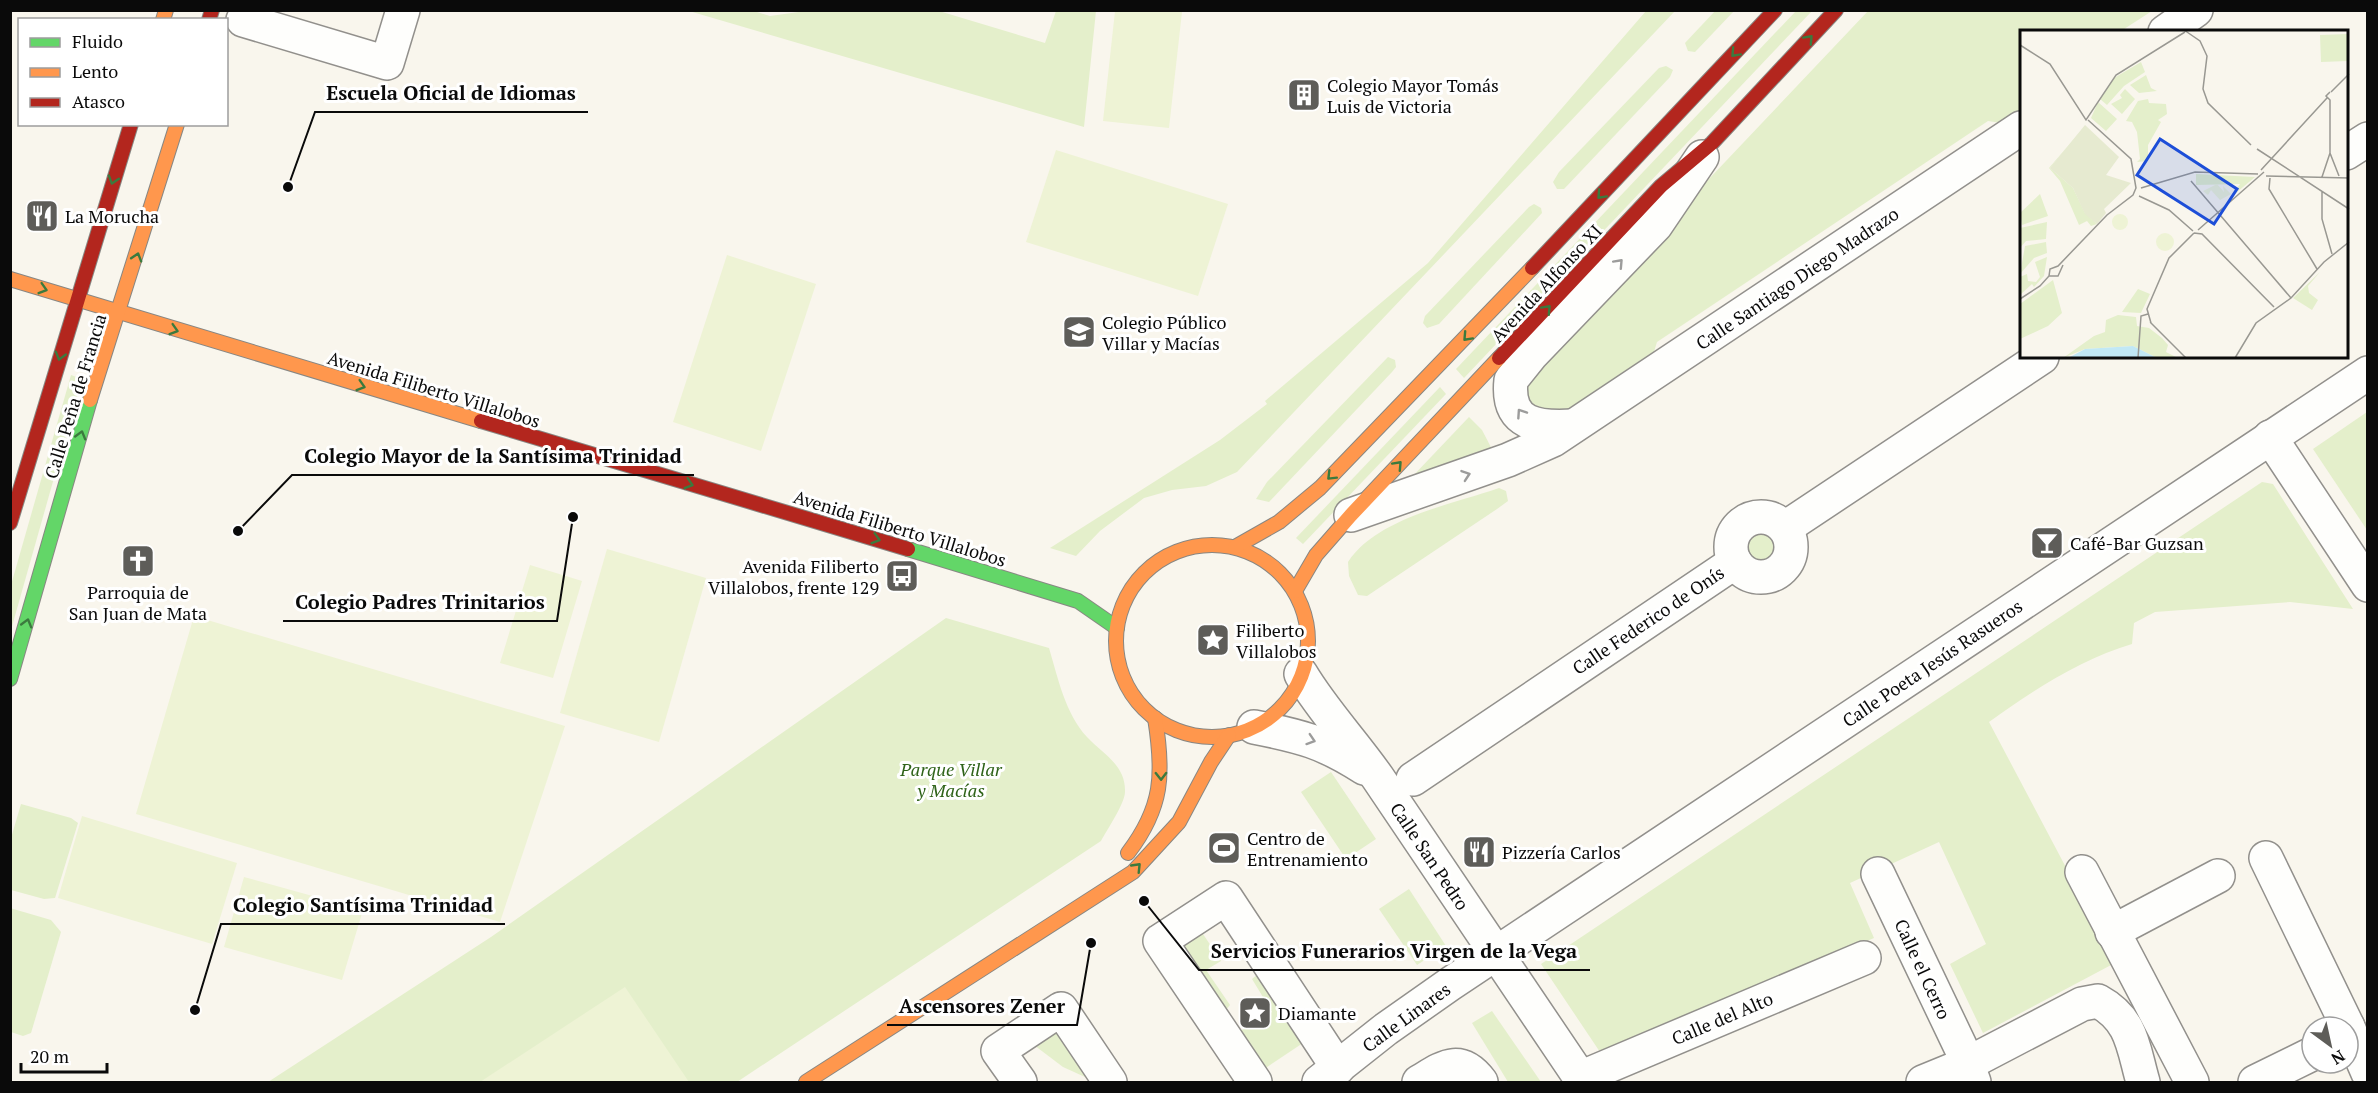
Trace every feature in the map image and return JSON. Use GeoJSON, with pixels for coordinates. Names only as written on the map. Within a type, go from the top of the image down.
{"type":"FeatureCollection","features":[{"type":"Feature","properties":{"kind":"main road","name":"Avenida Alfonso XI"},"geometry":{"type":"LineString","coordinates":[[1235,547],[1279,522],[1320,488],[1436,370],[1775,10]]}},
{"type":"Feature","properties":{"kind":"main road","name":"Avenida Alfonso XI"},"geometry":{"type":"LineString","coordinates":[[1295,591],[1316,555],[1351,515],[1661,186],[1712,143],[1836,10]]}},
{"type":"Feature","properties":{"kind":"main road","name":"Calle Peña de Francia"},"geometry":{"type":"LineString","coordinates":[[10,524],[130,126]]}},
{"type":"Feature","properties":{"kind":"main road","name":"Calle Peña de Francia"},"geometry":{"type":"LineString","coordinates":[[10,679],[118,313],[176,126]]}},
{"type":"Feature","properties":{"kind":"main road","name":"Avenida Filiberto Villalobos"},"geometry":{"type":"LineString","coordinates":[[10,279],[1046,590],[1078,601],[1117,628]]}},
{"type":"Feature","properties":{"kind":"main road"},"geometry":{"type":"LineString","coordinates":[[806,1083],[1133,872],[1179,822],[1211,762],[1242,731],[1284,704],[1301,674],[1308,654],[1308,627],[1295,591],[1279,571],[1265,561],[1235,547],[1212,544],[1190,547],[1168,555],[1149,568],[1128,596],[1117,628],[1116,648],[1124,678],[1140,704],[1155,718],[1178,730],[1203,736],[1242,731]]}},
{"type":"Feature","properties":{"kind":"main road"},"geometry":{"type":"LineString","coordinates":[[1089,900],[1141,837],[1157,806],[1161,770],[1155,718]]}},
{"type":"Feature","properties":{"kind":"street"},"geometry":{"type":"LineString","coordinates":[[243,20],[387,63],[403,10]]}},
{"type":"Feature","properties":{"kind":"street"},"geometry":{"type":"LineString","coordinates":[[2168,30],[2196,10]]}},
{"type":"Feature","properties":{"kind":"street","name":"Calle Santiago Diego Madrazo"},"geometry":{"type":"LineString","coordinates":[[1351,515],[1508,460],[1553,440],[2020,130]]}},
{"type":"Feature","properties":{"kind":"street"},"geometry":{"type":"LineString","coordinates":[[2348,152],[2367,139]]}},
{"type":"Feature","properties":{"kind":"street","name":"Calle Santiago Diego Madrazo"},"geometry":{"type":"LineString","coordinates":[[1573,426],[1541,428],[1527,422],[1515,404],[1511,380],[1532,354],[1656,225],[1712,143]]}},
{"type":"Feature","properties":{"kind":"street"},"geometry":{"type":"LineString","coordinates":[[1785,528],[2040,358]]}},
{"type":"Feature","properties":{"kind":"street","name":"Calle Poeta Jesús Rasueros"},"geometry":{"type":"LineString","coordinates":[[1497,955],[2367,373]]}},
{"type":"Feature","properties":{"kind":"street"},"geometry":{"type":"LineString","coordinates":[[2270,438],[2367,585]]}},
{"type":"Feature","properties":{"kind":"street","name":"Calle Federico de Onís"},"geometry":{"type":"LineString","coordinates":[[1767,518],[1785,528],[1790,537],[1790,558],[1777,573],[1768,577],[1749,575],[1735,562],[1732,541],[1737,530],[1746,522],[1767,518]]}},
{"type":"Feature","properties":{"kind":"street","name":"Calle Federico de Onís"},"geometry":{"type":"LineString","coordinates":[[1413,779],[1735,562]]}},
{"type":"Feature","properties":{"kind":"street","name":"Calle San Pedro"},"geometry":{"type":"LineString","coordinates":[[1301,674],[1315,698],[1353,742],[1378,778],[1582,1080]]}},
{"type":"Feature","properties":{"kind":"street","name":"Calle San Pedro"},"geometry":{"type":"LineString","coordinates":[[1242,731],[1312,739],[1334,749],[1378,778]]}},
{"type":"Feature","properties":{"kind":"street"},"geometry":{"type":"LineString","coordinates":[[2266,858],[2341,1015]]}},
{"type":"Feature","properties":{"kind":"street"},"geometry":{"type":"LineString","coordinates":[[2082,872],[2192,1082]]}},
{"type":"Feature","properties":{"kind":"street","name":"Calle el Cerro"},"geometry":{"type":"LineString","coordinates":[[1878,874],[1970,1073]]}},
{"type":"Feature","properties":{"kind":"street"},"geometry":{"type":"LineString","coordinates":[[2112,932],[2218,876]]}},
{"type":"Feature","properties":{"kind":"street"},"geometry":{"type":"LineString","coordinates":[[1255,1083],[1160,941],[1226,898],[1328,1075]]}},
{"type":"Feature","properties":{"kind":"street","name":"Calle Linares"},"geometry":{"type":"LineString","coordinates":[[1328,1075],[1386,1029],[1497,955]]}},
{"type":"Feature","properties":{"kind":"street","name":"Calle del Alto"},"geometry":{"type":"LineString","coordinates":[[1582,1080],[1864,958]]}},
{"type":"Feature","properties":{"kind":"street"},"geometry":{"type":"LineString","coordinates":[[1923,1083],[1970,1073],[2082,1004],[2098,1001],[2121,1017],[2128,1030],[2143,1083]]}},
{"type":"Feature","properties":{"kind":"street"},"geometry":{"type":"LineString","coordinates":[[1020,1083],[998,1051],[1061,1009],[1110,1083]]}},
{"type":"Feature","properties":{"kind":"street"},"geometry":{"type":"LineString","coordinates":[[2360,1057],[2367,1073]]}},
{"type":"Feature","properties":{"kind":"street"},"geometry":{"type":"LineString","coordinates":[[2255,1083],[2300,1060]]}},
{"type":"Feature","properties":{"kind":"street"},"geometry":{"type":"LineString","coordinates":[[1419,1083],[1447,1065],[1458,1065],[1477,1076]]}},
{"type":"Feature","properties":{"kind":"green space"},"geometry":{"type":"Polygon","coordinates":[[[813,10],[939,11],[1045,43],[1056,11],[1096,11],[1084,127],[689,11],[754,11],[770,16],[813,10]]]}},
{"type":"Feature","properties":{"kind":"green space"},"geometry":{"type":"Polygon","coordinates":[[[1716,10],[1734,11],[1695,52],[1688,51],[1685,43],[1716,10]]]}},
{"type":"Feature","properties":{"kind":"green space"},"geometry":{"type":"Polygon","coordinates":[[[1115,11],[1182,12],[1169,128],[1103,121],[1115,11]]]}},
{"type":"Feature","properties":{"kind":"green space"},"geometry":{"type":"Polygon","coordinates":[[[1646,11],[1675,11],[1237,472],[1206,486],[1172,490],[1144,498],[1100,531],[1076,556],[1050,548],[1220,440],[1267,404],[1265,401],[1428,263],[1646,11]]]}},
{"type":"Feature","properties":{"kind":"green space"},"geometry":{"type":"Polygon","coordinates":[[[1796,11],[1812,11],[1464,378],[1456,369],[1796,11]]]}},
{"type":"Feature","properties":{"kind":"green space"},"geometry":{"type":"Polygon","coordinates":[[[1868,11],[2152,11],[2123,30],[2020,30],[2020,111],[2001,123],[1988,121],[1657,342],[1653,355],[1565,414],[1535,412],[1522,388],[1527,371],[1868,11]]]}},
{"type":"Feature","properties":{"kind":"green space"},"geometry":{"type":"Polygon","coordinates":[[[1666,66],[1673,70],[1670,77],[1564,189],[1557,189],[1553,182],[1559,172],[1659,68],[1666,66]]]}},
{"type":"Feature","properties":{"kind":"green space"},"geometry":{"type":"Polygon","coordinates":[[[1056,150],[1228,204],[1198,296],[1026,242],[1056,150]]]}},
{"type":"Feature","properties":{"kind":"green space"},"geometry":{"type":"Polygon","coordinates":[[[1534,204],[1541,208],[1542,213],[1439,324],[1427,328],[1423,323],[1425,316],[1534,204]]]}},
{"type":"Feature","properties":{"kind":"green space"},"geometry":{"type":"Polygon","coordinates":[[[727,255],[816,284],[761,451],[673,422],[727,255]]]}},
{"type":"Feature","properties":{"kind":"green space"},"geometry":{"type":"Polygon","coordinates":[[[1388,357],[1395,360],[1396,367],[1392,372],[1269,502],[1256,499],[1267,482],[1388,357]]]}},
{"type":"Feature","properties":{"kind":"green space"},"geometry":{"type":"Polygon","coordinates":[[[71,375],[82,379],[11,630],[11,585],[71,375]]]}},
{"type":"Feature","properties":{"kind":"green space"},"geometry":{"type":"Polygon","coordinates":[[[1440,387],[1446,394],[1303,544],[1296,538],[1440,387]]]}},
{"type":"Feature","properties":{"kind":"green space"},"geometry":{"type":"Polygon","coordinates":[[[2367,412],[2367,530],[2313,449],[2367,412]]]}},
{"type":"Feature","properties":{"kind":"green space"},"geometry":{"type":"Polygon","coordinates":[[[1469,417],[1482,430],[1495,455],[1412,477],[1469,417]]]}},
{"type":"Feature","properties":{"kind":"green space"},"geometry":{"type":"Polygon","coordinates":[[[2262,482],[2273,484],[2353,609],[2290,602],[2155,612],[2134,623],[2132,644],[2076,667],[2022,699],[1989,722],[2070,875],[2066,879],[2113,964],[1983,1033],[1950,964],[1986,944],[1939,842],[1850,883],[1874,938],[1602,1055],[1541,964],[2262,482]]]}},
{"type":"Feature","properties":{"kind":"green space"},"geometry":{"type":"Polygon","coordinates":[[[1499,488],[1506,491],[1508,501],[1367,596],[1358,595],[1349,576],[1348,562],[1377,534],[1437,507],[1499,488]]]}},
{"type":"Feature","properties":{"kind":"green space"},"geometry":{"type":"Polygon","coordinates":[[[1761,529],[1775,534],[1780,548],[1775,562],[1761,567],[1747,562],[1742,548],[1747,534],[1761,529]]]}},
{"type":"Feature","properties":{"kind":"green space"},"geometry":{"type":"Polygon","coordinates":[[[607,549],[706,578],[659,742],[560,713],[607,549]]]}},
{"type":"Feature","properties":{"kind":"green space"},"geometry":{"type":"Polygon","coordinates":[[[530,565],[582,581],[553,678],[500,663],[530,565]]]}},
{"type":"Feature","properties":{"kind":"green space"},"geometry":{"type":"Polygon","coordinates":[[[194,616],[565,726],[500,922],[136,814],[194,616]]]}},
{"type":"Feature","properties":{"kind":"green space","name":"Parque Villar y Macías"},"geometry":{"type":"Polygon","coordinates":[[[946,618],[1049,648],[1063,695],[1079,728],[1118,767],[1122,774],[1124,797],[1101,841],[737,1082],[268,1082],[491,937],[946,618]]]}},
{"type":"Feature","properties":{"kind":"green space"},"geometry":{"type":"Polygon","coordinates":[[[1331,772],[1376,839],[1346,859],[1301,792],[1331,772]]]}},
{"type":"Feature","properties":{"kind":"green space"},"geometry":{"type":"Polygon","coordinates":[[[21,804],[71,818],[78,823],[55,898],[44,899],[11,890],[11,838],[21,804]]]}},
{"type":"Feature","properties":{"kind":"green space"},"geometry":{"type":"Polygon","coordinates":[[[82,816],[237,863],[212,944],[58,898],[82,816]]]}},
{"type":"Feature","properties":{"kind":"green space"},"geometry":{"type":"Polygon","coordinates":[[[244,877],[363,910],[342,980],[224,947],[244,877]]]}},
{"type":"Feature","properties":{"kind":"green space"},"geometry":{"type":"Polygon","coordinates":[[[1409,889],[1446,946],[1417,965],[1379,909],[1409,889]]]}},
{"type":"Feature","properties":{"kind":"green space"},"geometry":{"type":"Polygon","coordinates":[[[10,908],[51,920],[61,932],[31,1033],[23,1036],[11,1032],[10,908]]]}},
{"type":"Feature","properties":{"kind":"green space"},"geometry":{"type":"Polygon","coordinates":[[[1197,925],[1221,961],[1206,970],[1230,1005],[1225,1011],[1173,940],[1197,925]]]}},
{"type":"Feature","properties":{"kind":"green space"},"geometry":{"type":"Polygon","coordinates":[[[1258,974],[1303,1043],[1261,1071],[1237,1031],[1245,1029],[1272,1012],[1252,979],[1258,974]]]}},
{"type":"Feature","properties":{"kind":"green space"},"geometry":{"type":"Polygon","coordinates":[[[625,987],[689,1082],[480,1082],[625,987]]]}},
{"type":"Feature","properties":{"kind":"green space"},"geometry":{"type":"Polygon","coordinates":[[[1492,1011],[1541,1082],[1508,1082],[1472,1023],[1492,1011]]]}},
{"type":"Feature","properties":{"kind":"green space"},"geometry":{"type":"Polygon","coordinates":[[[1056,1020],[1096,1082],[1063,1067],[1026,1039],[1056,1020]]]}},
{"type":"Feature","properties":{"kind":"traffic: fast"},"geometry":{"type":"LineString","coordinates":[[10,679],[90,400]]}},
{"type":"Feature","properties":{"kind":"traffic: fast"},"geometry":{"type":"LineString","coordinates":[[908,549],[1078,601],[1117,628]]}},
{"type":"Feature","properties":{"kind":"traffic: slow"},"geometry":{"type":"LineString","coordinates":[[164,18],[166,10]]}},
{"type":"Feature","properties":{"kind":"traffic: slow"},"geometry":{"type":"LineString","coordinates":[[90,400],[176,126]]}},
{"type":"Feature","properties":{"kind":"traffic: slow"},"geometry":{"type":"LineString","coordinates":[[1235,547],[1279,522],[1320,488],[1532,268]]}},
{"type":"Feature","properties":{"kind":"traffic: slow"},"geometry":{"type":"LineString","coordinates":[[10,279],[481,421]]}},
{"type":"Feature","properties":{"kind":"traffic: slow"},"geometry":{"type":"LineString","coordinates":[[1295,591],[1316,555],[1351,515],[1499,358]]}},
{"type":"Feature","properties":{"kind":"traffic: slow"},"geometry":{"type":"LineString","coordinates":[[1212,545],[1231,547],[1249,553],[1280,573],[1300,604],[1306,622],[1308,641],[1306,660],[1300,678],[1280,709],[1249,729],[1231,735],[1212,737],[1193,735],[1175,729],[1144,709],[1124,678],[1118,660],[1116,641],[1118,622],[1124,604],[1144,573],[1175,553],[1193,547],[1212,545]]}},
{"type":"Feature","properties":{"kind":"traffic: slow"},"geometry":{"type":"LineString","coordinates":[[1128,853],[1148,820],[1158,789],[1160,756],[1155,718]]}},
{"type":"Feature","properties":{"kind":"traffic: slow"},"geometry":{"type":"LineString","coordinates":[[806,1082],[1133,872],[1179,822],[1211,762],[1229,735]]}},
{"type":"Feature","properties":{"kind":"traffic: jam"},"geometry":{"type":"LineString","coordinates":[[210,18],[212,10]]}},
{"type":"Feature","properties":{"kind":"traffic: jam"},"geometry":{"type":"LineString","coordinates":[[1532,268],[1775,10]]}},
{"type":"Feature","properties":{"kind":"traffic: jam"},"geometry":{"type":"LineString","coordinates":[[1499,358],[1661,186],[1712,143],[1836,10]]}},
{"type":"Feature","properties":{"kind":"traffic: jam"},"geometry":{"type":"LineString","coordinates":[[10,523],[130,126]]}},
{"type":"Feature","properties":{"kind":"traffic: jam"},"geometry":{"type":"LineString","coordinates":[[481,421],[908,549]]}},
{"type":"Feature","properties":{"kind":"place","name":"Colegio Mayor Tomás Luis de Victoria"},"geometry":{"type":"Point","coordinates":[1304,95]}},
{"type":"Feature","properties":{"kind":"place","name":"Escuela Oficial de Idiomas"},"geometry":{"type":"Point","coordinates":[288,187]}},
{"type":"Feature","properties":{"kind":"place","name":"La Morucha"},"geometry":{"type":"Point","coordinates":[42,216]}},
{"type":"Feature","properties":{"kind":"place","name":"Colegio Público Villar y Macías"},"geometry":{"type":"Point","coordinates":[1079,332]}},
{"type":"Feature","properties":{"kind":"place","name":"Colegio Padres Trinitarios"},"geometry":{"type":"Point","coordinates":[573,517]}},
{"type":"Feature","properties":{"kind":"place","name":"Colegio Mayor de la Santísima Trinidad"},"geometry":{"type":"Point","coordinates":[238,531]}},
{"type":"Feature","properties":{"kind":"place","name":"Café-Bar Guzsan"},"geometry":{"type":"Point","coordinates":[2047,543]}},
{"type":"Feature","properties":{"kind":"place","name":"Parroquia de San Juan de Mata"},"geometry":{"type":"Point","coordinates":[138,561]}},
{"type":"Feature","properties":{"kind":"place","name":"Avenida Filiberto Villalobos, frente 129"},"geometry":{"type":"Point","coordinates":[902,576]}},
{"type":"Feature","properties":{"kind":"place","name":"Filiberto Villalobos"},"geometry":{"type":"Point","coordinates":[1213,640]}},
{"type":"Feature","properties":{"kind":"place","name":"Centro de Entrenamiento"},"geometry":{"type":"Point","coordinates":[1224,848]}},
{"type":"Feature","properties":{"kind":"place","name":"Pizzería Carlos"},"geometry":{"type":"Point","coordinates":[1479,852]}},
{"type":"Feature","properties":{"kind":"place","name":"Servicios Funerarios Virgen de la Vega"},"geometry":{"type":"Point","coordinates":[1144,901]}},
{"type":"Feature","properties":{"kind":"place","name":"Ascensores Zener"},"geometry":{"type":"Point","coordinates":[1091,943]}},
{"type":"Feature","properties":{"kind":"place","name":"Colegio Santísima Trinidad"},"geometry":{"type":"Point","coordinates":[195,1010]}},
{"type":"Feature","properties":{"kind":"place","name":"Diamante"},"geometry":{"type":"Point","coordinates":[1255,1013]}}]}
